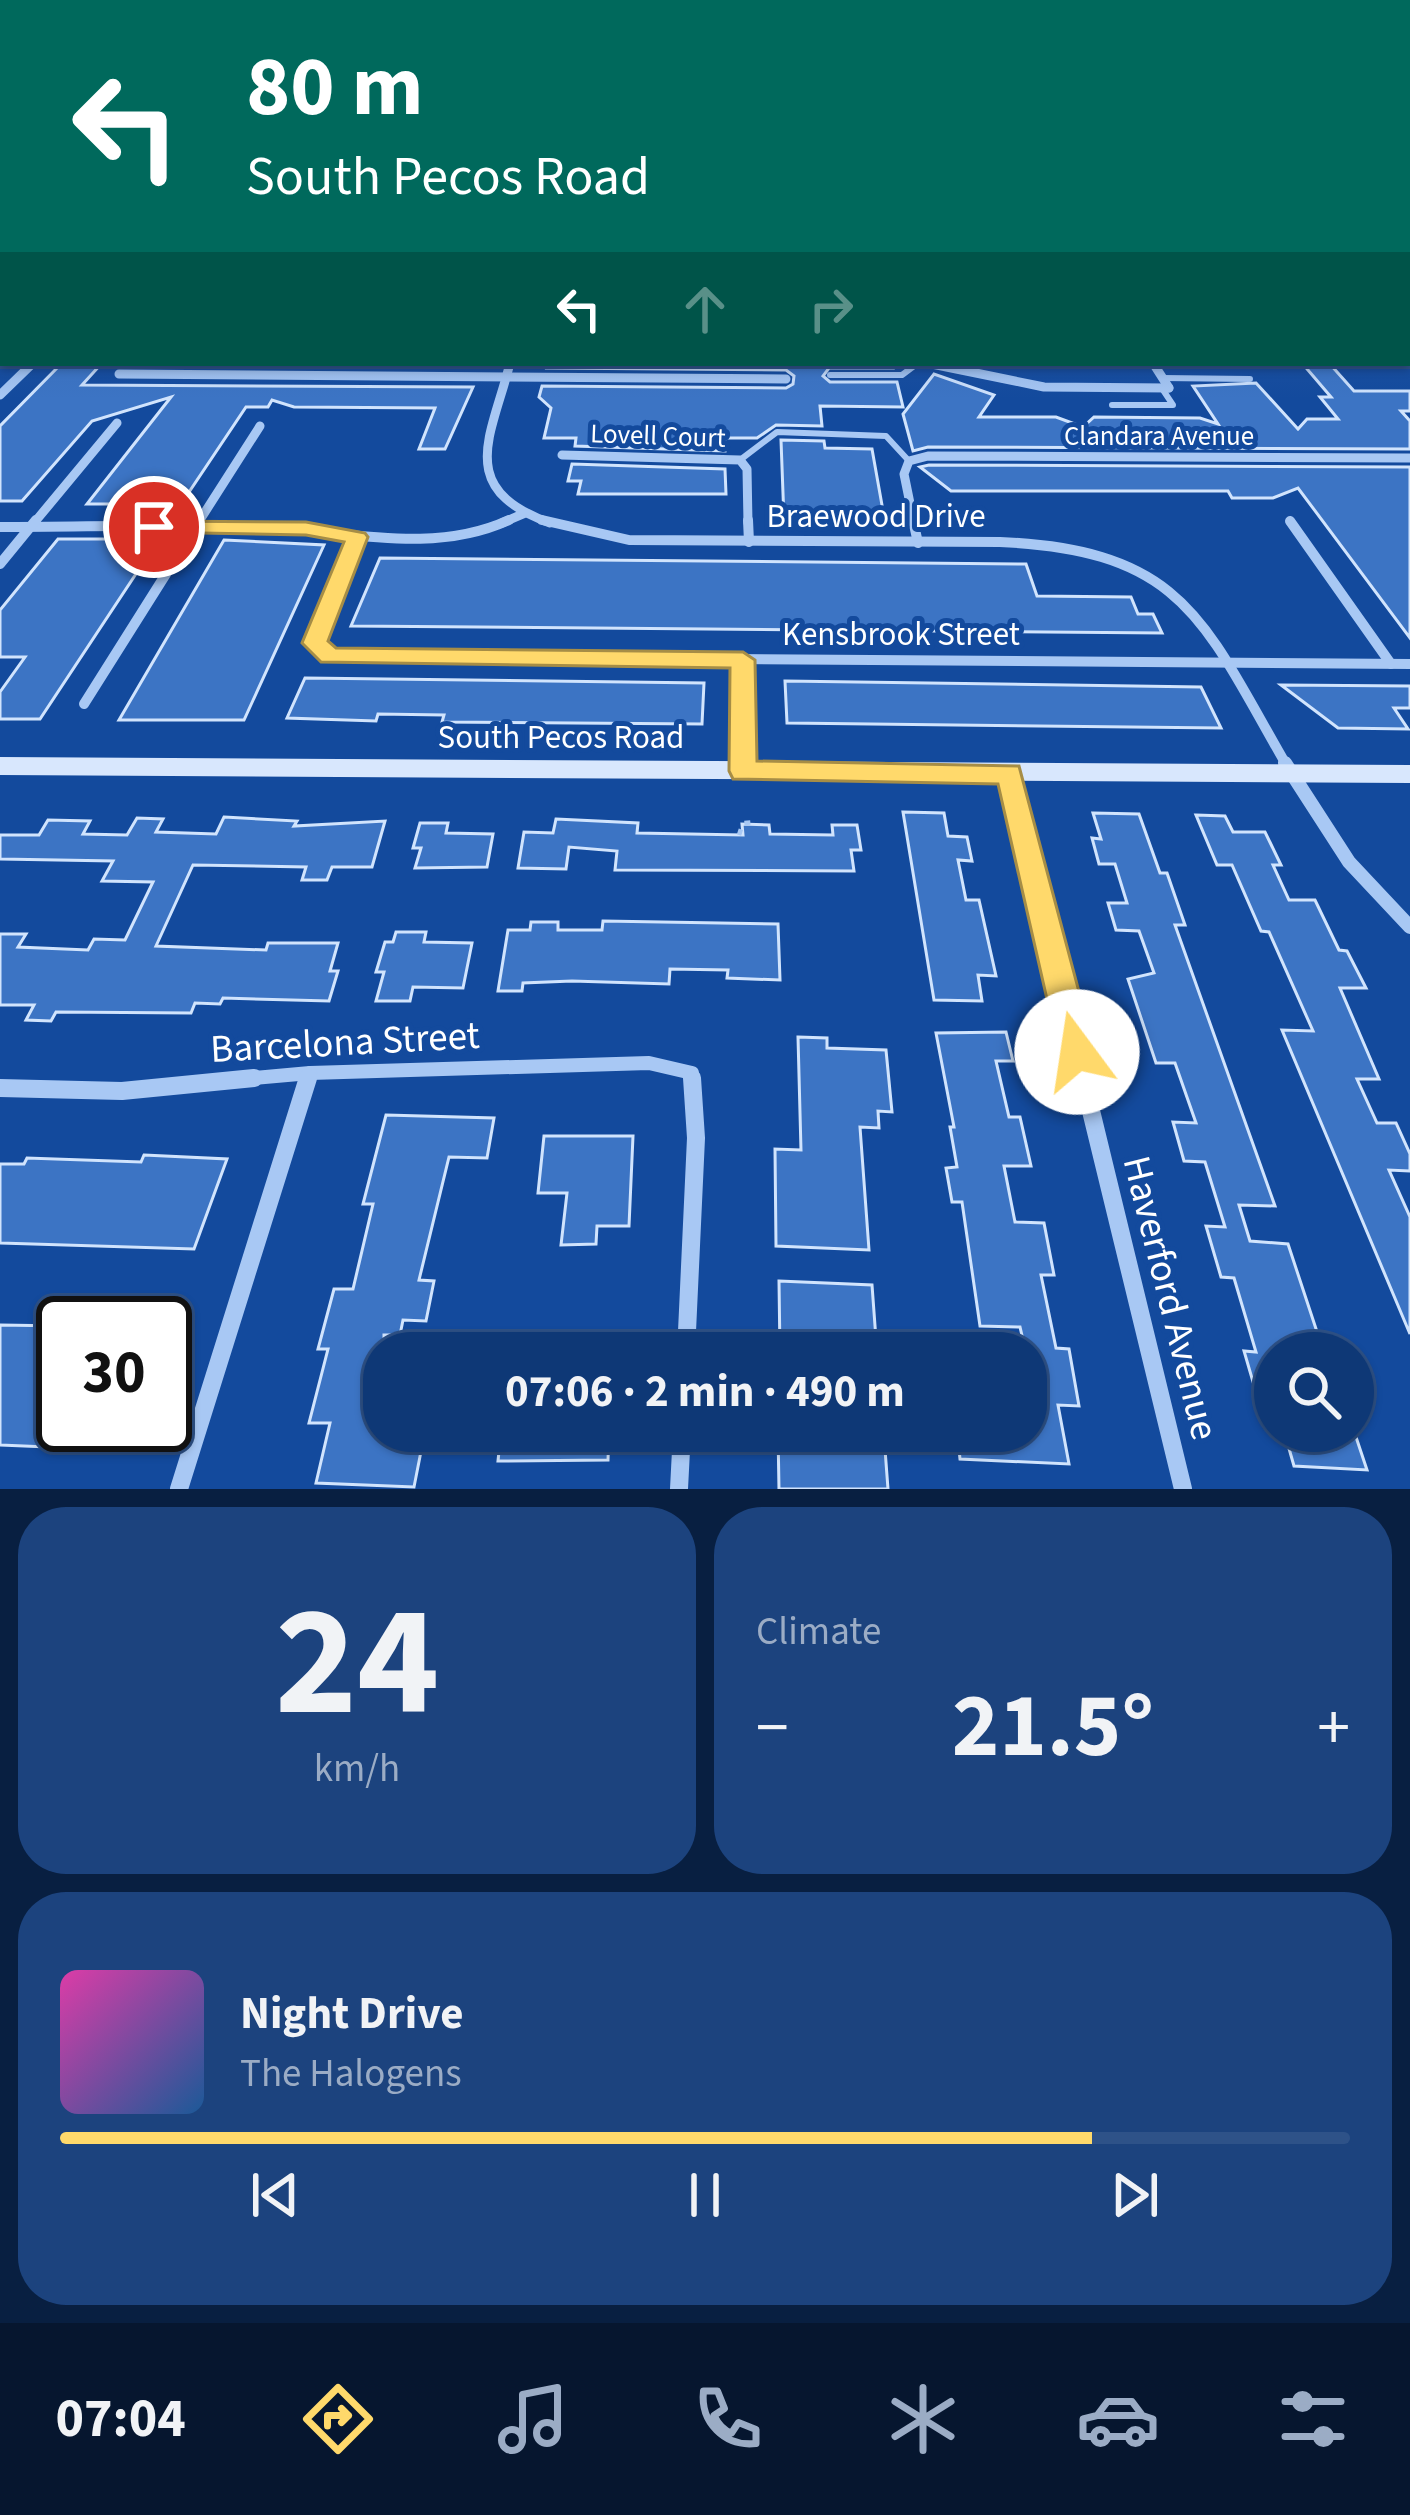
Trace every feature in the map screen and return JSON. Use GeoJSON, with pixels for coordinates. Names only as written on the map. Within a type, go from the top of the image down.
{"type":"FeatureCollection","features":[{"type":"Feature","properties":{"kind":"street"},"geometry":{"type":"LineString","coordinates":[[0,395],[30,366]]}},
{"type":"Feature","properties":{"kind":"street","name":"Braewood Drive"},"geometry":{"type":"LineString","coordinates":[[509,366],[484,448],[489,478],[500,494],[525,513],[566,530],[597,537],[749,542],[1056,546],[1142,574],[1192,608],[1290,775],[1360,879],[1410,928]]}},
{"type":"Feature","properties":{"kind":"street"},"geometry":{"type":"LineString","coordinates":[[937,366],[1044,387],[1165,384],[1156,366]]}},
{"type":"Feature","properties":{"kind":"street"},"geometry":{"type":"LineString","coordinates":[[119,374],[786,380]]}},
{"type":"Feature","properties":{"kind":"street"},"geometry":{"type":"LineString","coordinates":[[0,564],[117,423]]}},
{"type":"Feature","properties":{"kind":"street"},"geometry":{"type":"LineString","coordinates":[[84,704],[260,426]]}},
{"type":"Feature","properties":{"kind":"street","name":"Lovell Court"},"geometry":{"type":"LineString","coordinates":[[562,455],[740,460],[747,469],[749,542]]}},
{"type":"Feature","properties":{"kind":"street","name":"Clandara Avenue"},"geometry":{"type":"LineString","coordinates":[[909,461],[928,456],[1410,458]]}},
{"type":"Feature","properties":{"kind":"street"},"geometry":{"type":"LineString","coordinates":[[909,461],[904,474],[918,543]]}},
{"type":"Feature","properties":{"kind":"street"},"geometry":{"type":"LineString","coordinates":[[0,526],[306,529],[357,537],[448,540],[490,531],[525,513]]}},
{"type":"Feature","properties":{"kind":"street"},"geometry":{"type":"LineString","coordinates":[[1290,521],[1391,664]]}},
{"type":"Feature","properties":{"kind":"street","name":"Kensbrook Street"},"geometry":{"type":"LineString","coordinates":[[357,537],[315,643],[330,656],[1410,664]]}},
{"type":"Feature","properties":{"kind":"street"},"geometry":{"type":"LineString","coordinates":[[743,660],[743,771]]}},
{"type":"Feature","properties":{"kind":"street","name":"South Pecos Road"},"geometry":{"type":"LineString","coordinates":[[0,766],[1410,774]]}},
{"type":"Feature","properties":{"kind":"street","name":"Haverford Avenue"},"geometry":{"type":"LineString","coordinates":[[1010,773],[1183,1489]]}},
{"type":"Feature","properties":{"kind":"street","name":"Barcelona Street"},"geometry":{"type":"LineString","coordinates":[[0,1088],[122,1091],[310,1073],[649,1064],[692,1073],[696,1138],[687,1332]]}},
{"type":"Feature","properties":{"kind":"street"},"geometry":{"type":"LineString","coordinates":[[179,1489],[310,1073]]}},
{"type":"Feature","properties":{"kind":"street"},"geometry":{"type":"LineString","coordinates":[[679,1489],[681,1452]]}},
{"type":"Feature","properties":{"kind":"lane"},"geometry":{"type":"LineString","coordinates":[[830,376],[902,375],[917,366]]}},
{"type":"Feature","properties":{"kind":"lane"},"geometry":{"type":"LineString","coordinates":[[1112,405],[1173,405],[1165,384],[1250,379]]}},
{"type":"Feature","properties":{"kind":"lane"},"geometry":{"type":"LineString","coordinates":[[740,460],[777,433],[886,436],[909,461]]}},
{"type":"Feature","properties":{"kind":"path"},"geometry":{"type":"LineString","coordinates":[[739,835],[743,823],[756,822]]}},
{"type":"Feature","properties":{"kind":"building"},"geometry":{"type":"Polygon","coordinates":[[[59,366],[99,366],[82,385],[473,387],[445,449],[419,449],[435,408],[294,407],[272,400],[268,407],[246,407],[181,504],[87,504],[171,397],[92,421],[22,501],[0,501],[0,426],[59,366]]]}},
{"type":"Feature","properties":{"kind":"building"},"geometry":{"type":"Polygon","coordinates":[[[893,366],[829,368],[823,376],[830,382],[897,382],[903,407],[820,406],[822,426],[776,425],[757,438],[725,438],[725,451],[575,446],[576,438],[544,438],[551,408],[539,397],[542,386],[786,388],[793,384],[794,376],[786,370],[547,368],[893,366]]]}},
{"type":"Feature","properties":{"kind":"building"},"geometry":{"type":"Polygon","coordinates":[[[1305,366],[1332,366],[1354,391],[1410,391],[1410,411],[1401,411],[1410,421],[1410,449],[928,447],[913,451],[903,414],[934,374],[994,395],[979,417],[1056,417],[1083,427],[1094,417],[1200,418],[1218,424],[1193,386],[1256,383],[1298,429],[1307,419],[1338,419],[1320,397],[1331,397],[1305,366]]]}},
{"type":"Feature","properties":{"kind":"building"},"geometry":{"type":"Polygon","coordinates":[[[781,440],[824,441],[825,448],[872,449],[885,522],[784,520],[781,440]]]}},
{"type":"Feature","properties":{"kind":"building"},"geometry":{"type":"Polygon","coordinates":[[[572,464],[725,469],[726,494],[578,494],[581,481],[568,481],[572,464]]]}},
{"type":"Feature","properties":{"kind":"building"},"geometry":{"type":"Polygon","coordinates":[[[920,467],[1410,467],[1410,638],[1298,488],[1273,498],[1232,498],[1228,491],[951,491],[920,467]]]}},
{"type":"Feature","properties":{"kind":"building"},"geometry":{"type":"Polygon","coordinates":[[[58,539],[159,539],[40,719],[0,719],[0,692],[25,657],[0,657],[0,610],[58,539]]]}},
{"type":"Feature","properties":{"kind":"building"},"geometry":{"type":"Polygon","coordinates":[[[224,540],[324,545],[244,720],[119,720],[224,540]]]}},
{"type":"Feature","properties":{"kind":"building"},"geometry":{"type":"Polygon","coordinates":[[[380,558],[1026,564],[1037,596],[1131,597],[1138,614],[1153,614],[1162,633],[351,626],[380,558]]]}},
{"type":"Feature","properties":{"kind":"building"},"geometry":{"type":"Polygon","coordinates":[[[305,678],[704,683],[702,724],[442,722],[444,715],[378,714],[376,721],[287,718],[305,678]]]}},
{"type":"Feature","properties":{"kind":"building"},"geometry":{"type":"Polygon","coordinates":[[[785,681],[1201,687],[1221,728],[787,723],[785,681]]]}},
{"type":"Feature","properties":{"kind":"building"},"geometry":{"type":"Polygon","coordinates":[[[1281,685],[1410,686],[1410,708],[1394,708],[1408,729],[1338,728],[1281,685]]]}},
{"type":"Feature","properties":{"kind":"building"},"geometry":{"type":"Polygon","coordinates":[[[903,812],[944,813],[948,836],[967,837],[972,861],[958,860],[966,900],[979,900],[996,976],[978,975],[982,1001],[934,1000],[903,812]]]}},
{"type":"Feature","properties":{"kind":"building"},"geometry":{"type":"Polygon","coordinates":[[[1093,813],[1139,814],[1160,873],[1167,873],[1185,925],[1175,925],[1275,1206],[1239,1205],[1250,1241],[1288,1244],[1317,1332],[1254,1332],[1254,1345],[1234,1278],[1221,1277],[1206,1226],[1225,1227],[1205,1162],[1184,1161],[1173,1122],[1196,1123],[1175,1063],[1156,1063],[1128,979],[1154,973],[1139,931],[1116,930],[1108,903],[1127,903],[1115,864],[1099,864],[1092,838],[1101,839],[1093,813]]]}},
{"type":"Feature","properties":{"kind":"building"},"geometry":{"type":"Polygon","coordinates":[[[1196,815],[1225,816],[1233,832],[1265,832],[1281,865],[1273,865],[1289,900],[1315,900],[1339,950],[1347,951],[1366,988],[1340,988],[1379,1079],[1357,1079],[1377,1123],[1396,1123],[1410,1154],[1410,1171],[1389,1170],[1410,1217],[1410,1334],[1282,1030],[1313,1031],[1269,932],[1261,931],[1232,865],[1217,865],[1196,815]]]}},
{"type":"Feature","properties":{"kind":"building"},"geometry":{"type":"Polygon","coordinates":[[[224,817],[297,821],[294,826],[385,821],[372,867],[332,867],[327,880],[302,880],[306,867],[193,865],[156,946],[266,950],[268,943],[338,943],[330,971],[338,971],[329,1001],[223,998],[220,1004],[195,1003],[191,1013],[56,1012],[51,1021],[26,1020],[34,1005],[0,1005],[0,934],[26,934],[18,947],[88,950],[94,939],[125,940],[153,882],[102,881],[113,861],[0,859],[0,835],[39,835],[48,820],[90,821],[83,834],[127,835],[137,818],[163,819],[156,832],[216,834],[224,817]]]}},
{"type":"Feature","properties":{"kind":"building"},"geometry":{"type":"Polygon","coordinates":[[[556,819],[638,823],[637,833],[743,835],[742,824],[769,825],[770,834],[833,835],[832,825],[857,825],[861,850],[851,850],[854,871],[615,870],[617,851],[569,847],[566,869],[518,868],[524,832],[553,833],[556,819]]]}},
{"type":"Feature","properties":{"kind":"building"},"geometry":{"type":"Polygon","coordinates":[[[420,823],[448,823],[446,833],[493,834],[487,867],[415,868],[421,848],[413,848],[420,823]]]}},
{"type":"Feature","properties":{"kind":"building"},"geometry":{"type":"Polygon","coordinates":[[[603,921],[778,924],[780,980],[727,978],[728,970],[670,969],[669,984],[523,983],[522,991],[498,991],[508,930],[530,930],[531,922],[558,922],[558,930],[602,930],[603,921]]]}},
{"type":"Feature","properties":{"kind":"building"},"geometry":{"type":"Polygon","coordinates":[[[396,932],[426,932],[424,942],[472,943],[463,988],[413,987],[410,1001],[376,1001],[384,972],[376,972],[385,942],[393,942],[396,932]]]}},
{"type":"Feature","properties":{"kind":"building"},"geometry":{"type":"Polygon","coordinates":[[[1006,1032],[1013,1061],[996,1061],[1009,1117],[1020,1117],[1031,1166],[1004,1166],[1015,1222],[1044,1223],[1054,1275],[1041,1275],[1056,1348],[1069,1349],[1079,1406],[1058,1405],[1069,1464],[960,1459],[959,1452],[1047,1452],[1047,1332],[980,1326],[962,1202],[952,1202],[946,1168],[957,1167],[936,1033],[1006,1032]]]}},
{"type":"Feature","properties":{"kind":"building"},"geometry":{"type":"Polygon","coordinates":[[[798,1037],[827,1038],[827,1048],[886,1050],[892,1112],[878,1111],[879,1128],[860,1127],[869,1250],[776,1246],[775,1149],[801,1150],[798,1037]]]}},
{"type":"Feature","properties":{"kind":"building"},"geometry":{"type":"Polygon","coordinates":[[[386,1115],[494,1118],[487,1158],[449,1157],[419,1280],[434,1281],[426,1321],[403,1320],[401,1332],[363,1332],[363,1452],[421,1452],[414,1487],[316,1483],[330,1423],[309,1423],[328,1349],[318,1349],[334,1289],[353,1289],[373,1204],[363,1204],[386,1115]]]}},
{"type":"Feature","properties":{"kind":"building"},"geometry":{"type":"Polygon","coordinates":[[[544,1136],[633,1136],[629,1226],[597,1226],[596,1244],[561,1245],[567,1193],[538,1193],[544,1136]]]}},
{"type":"Feature","properties":{"kind":"building"},"geometry":{"type":"Polygon","coordinates":[[[144,1155],[227,1159],[194,1249],[0,1243],[0,1164],[24,1164],[27,1158],[141,1162],[144,1155]]]}},
{"type":"Feature","properties":{"kind":"building"},"geometry":{"type":"Polygon","coordinates":[[[779,1281],[872,1285],[875,1332],[780,1332],[779,1281]]]}},
{"type":"Feature","properties":{"kind":"building"},"geometry":{"type":"Polygon","coordinates":[[[0,1325],[36,1326],[36,1447],[0,1445],[0,1325]]]}},
{"type":"Feature","properties":{"kind":"building"},"geometry":{"type":"Polygon","coordinates":[[[1244,1351],[1254,1352],[1254,1385],[1244,1351]]]}},
{"type":"Feature","properties":{"kind":"building"},"geometry":{"type":"Polygon","coordinates":[[[499,1452],[608,1452],[608,1460],[498,1461],[499,1452]]]}},
{"type":"Feature","properties":{"kind":"building"},"geometry":{"type":"Polygon","coordinates":[[[778,1452],[885,1452],[888,1489],[779,1489],[778,1452]]]}},
{"type":"Feature","properties":{"kind":"building"},"geometry":{"type":"Polygon","coordinates":[[[1290,1452],[1361,1452],[1367,1470],[1294,1466],[1290,1452]]]}},
{"type":"Feature","properties":{"kind":"route"},"geometry":{"type":"LineString","coordinates":[[154,527],[306,529],[357,537],[315,643],[330,656],[743,660],[743,771],[1010,773],[1077,1052]]}}]}
